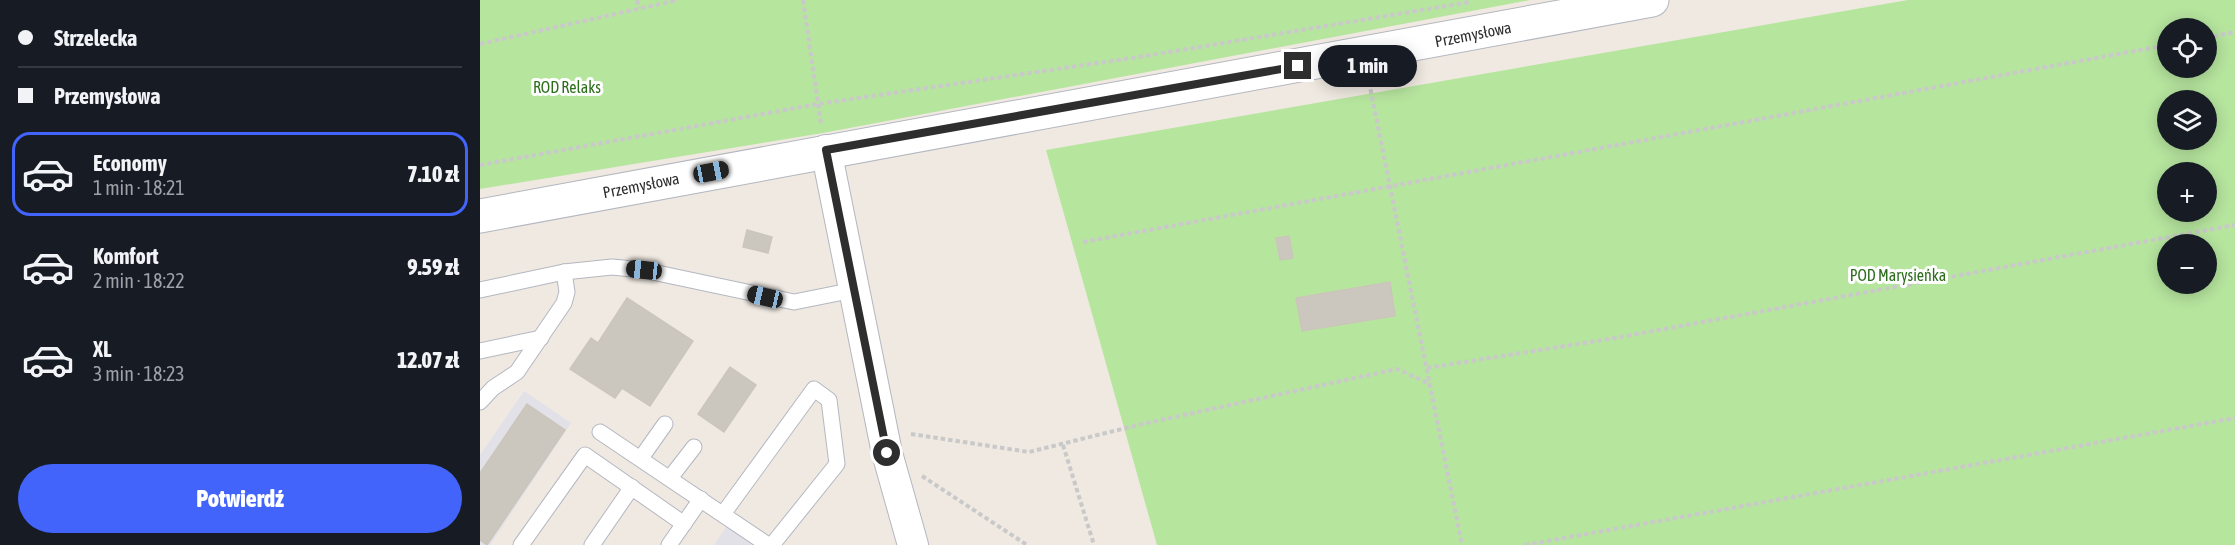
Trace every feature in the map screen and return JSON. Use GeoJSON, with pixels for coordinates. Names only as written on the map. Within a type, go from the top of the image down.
{"type":"FeatureCollection","features":[{"type":"Feature","properties":{"kind":"street","name":"Przemysłowa"},"geometry":{"type":"LineString","coordinates":[[480,216],[826,150],[1652,0]]}},
{"type":"Feature","properties":{"kind":"street"},"geometry":{"type":"LineString","coordinates":[[826,150],[885,441],[909,543]]}},
{"type":"Feature","properties":{"kind":"lane"},"geometry":{"type":"LineString","coordinates":[[480,290],[564,272],[612,267],[644,270],[794,302],[854,290]]}},
{"type":"Feature","properties":{"kind":"lane"},"geometry":{"type":"LineString","coordinates":[[480,402],[493,388],[517,372],[541,338],[567,297],[564,272]]}},
{"type":"Feature","properties":{"kind":"lane"},"geometry":{"type":"LineString","coordinates":[[480,351],[541,338]]}},
{"type":"Feature","properties":{"kind":"lane"},"geometry":{"type":"LineString","coordinates":[[600,432],[641,458],[723,514],[770,545],[837,464],[829,400],[814,388],[723,514]]}},
{"type":"Feature","properties":{"kind":"lane"},"geometry":{"type":"LineString","coordinates":[[641,458],[665,424]]}},
{"type":"Feature","properties":{"kind":"lane"},"geometry":{"type":"LineString","coordinates":[[670,478],[694,447]]}},
{"type":"Feature","properties":{"kind":"lane"},"geometry":{"type":"LineString","coordinates":[[521,545],[585,455],[684,524]]}},
{"type":"Feature","properties":{"kind":"lane"},"geometry":{"type":"LineString","coordinates":[[592,545],[632,487]]}},
{"type":"Feature","properties":{"kind":"lane"},"geometry":{"type":"LineString","coordinates":[[669,545],[702,499]]}},
{"type":"Feature","properties":{"kind":"path"},"geometry":{"type":"LineString","coordinates":[[637,0],[639,8]]}},
{"type":"Feature","properties":{"kind":"path"},"geometry":{"type":"LineString","coordinates":[[480,44],[678,0]]}},
{"type":"Feature","properties":{"kind":"path"},"geometry":{"type":"LineString","coordinates":[[803,0],[826,150]]}},
{"type":"Feature","properties":{"kind":"path"},"geometry":{"type":"LineString","coordinates":[[480,165],[818,104],[1139,57],[1479,0]]}},
{"type":"Feature","properties":{"kind":"path"},"geometry":{"type":"LineString","coordinates":[[2217,36],[2235,32]]}},
{"type":"Feature","properties":{"kind":"path"},"geometry":{"type":"LineString","coordinates":[[1083,242],[2157,47]]}},
{"type":"Feature","properties":{"kind":"path"},"geometry":{"type":"LineString","coordinates":[[1364,54],[1462,545]]}},
{"type":"Feature","properties":{"kind":"path"},"geometry":{"type":"LineString","coordinates":[[1427,368],[1615,338],[2235,225]]}},
{"type":"Feature","properties":{"kind":"path"},"geometry":{"type":"LineString","coordinates":[[885,441],[1029,452],[1142,424],[1397,369],[1430,384]]}},
{"type":"Feature","properties":{"kind":"path"},"geometry":{"type":"LineString","coordinates":[[1525,545],[2235,418]]}},
{"type":"Feature","properties":{"kind":"path"},"geometry":{"type":"LineString","coordinates":[[885,441],[1027,545]]}},
{"type":"Feature","properties":{"kind":"path"},"geometry":{"type":"LineString","coordinates":[[1063,445],[1094,545]]}},
{"type":"Feature","properties":{"kind":"shaded area"},"geometry":{"type":"Polygon","coordinates":[[[524,391],[571,423],[490,545],[480,545],[480,455],[524,391]]]}},
{"type":"Feature","properties":{"kind":"shaded area"},"geometry":{"type":"Polygon","coordinates":[[[727,526],[755,545],[714,545],[727,526]]]}},
{"type":"Feature","properties":{"kind":"green space","name":"ROD Relaks"},"geometry":{"type":"Polygon","coordinates":[[[480,0],[1530,0],[823,133],[480,189],[480,0]]]}},
{"type":"Feature","properties":{"kind":"green space","name":"POD Marysieńka"},"geometry":{"type":"Polygon","coordinates":[[[1908,0],[2235,0],[2235,545],[1157,545],[1046,150],[1908,0]]]}},
{"type":"Feature","properties":{"kind":"building"},"geometry":{"type":"Polygon","coordinates":[[[747,230],[772,237],[768,253],[743,247],[747,230]]]}},
{"type":"Feature","properties":{"kind":"building"},"geometry":{"type":"Polygon","coordinates":[[[1289,236],[1293,258],[1280,260],[1276,238],[1289,236]]]}},
{"type":"Feature","properties":{"kind":"building"},"geometry":{"type":"Polygon","coordinates":[[[1390,282],[1395,316],[1302,331],[1296,298],[1390,282]]]}},
{"type":"Feature","properties":{"kind":"building"},"geometry":{"type":"Polygon","coordinates":[[[627,298],[693,341],[650,406],[622,388],[615,398],[570,369],[591,338],[598,343],[627,298]]]}},
{"type":"Feature","properties":{"kind":"building"},"geometry":{"type":"Polygon","coordinates":[[[730,367],[756,385],[724,432],[698,414],[730,367]]]}},
{"type":"Feature","properties":{"kind":"building"},"geometry":{"type":"Polygon","coordinates":[[[527,404],[565,430],[487,545],[480,540],[480,473],[527,404]]]}},
{"type":"Feature","properties":{"kind":"route"},"geometry":{"type":"LineString","coordinates":[[887,453],[826,150],[1298,66]]}}]}
